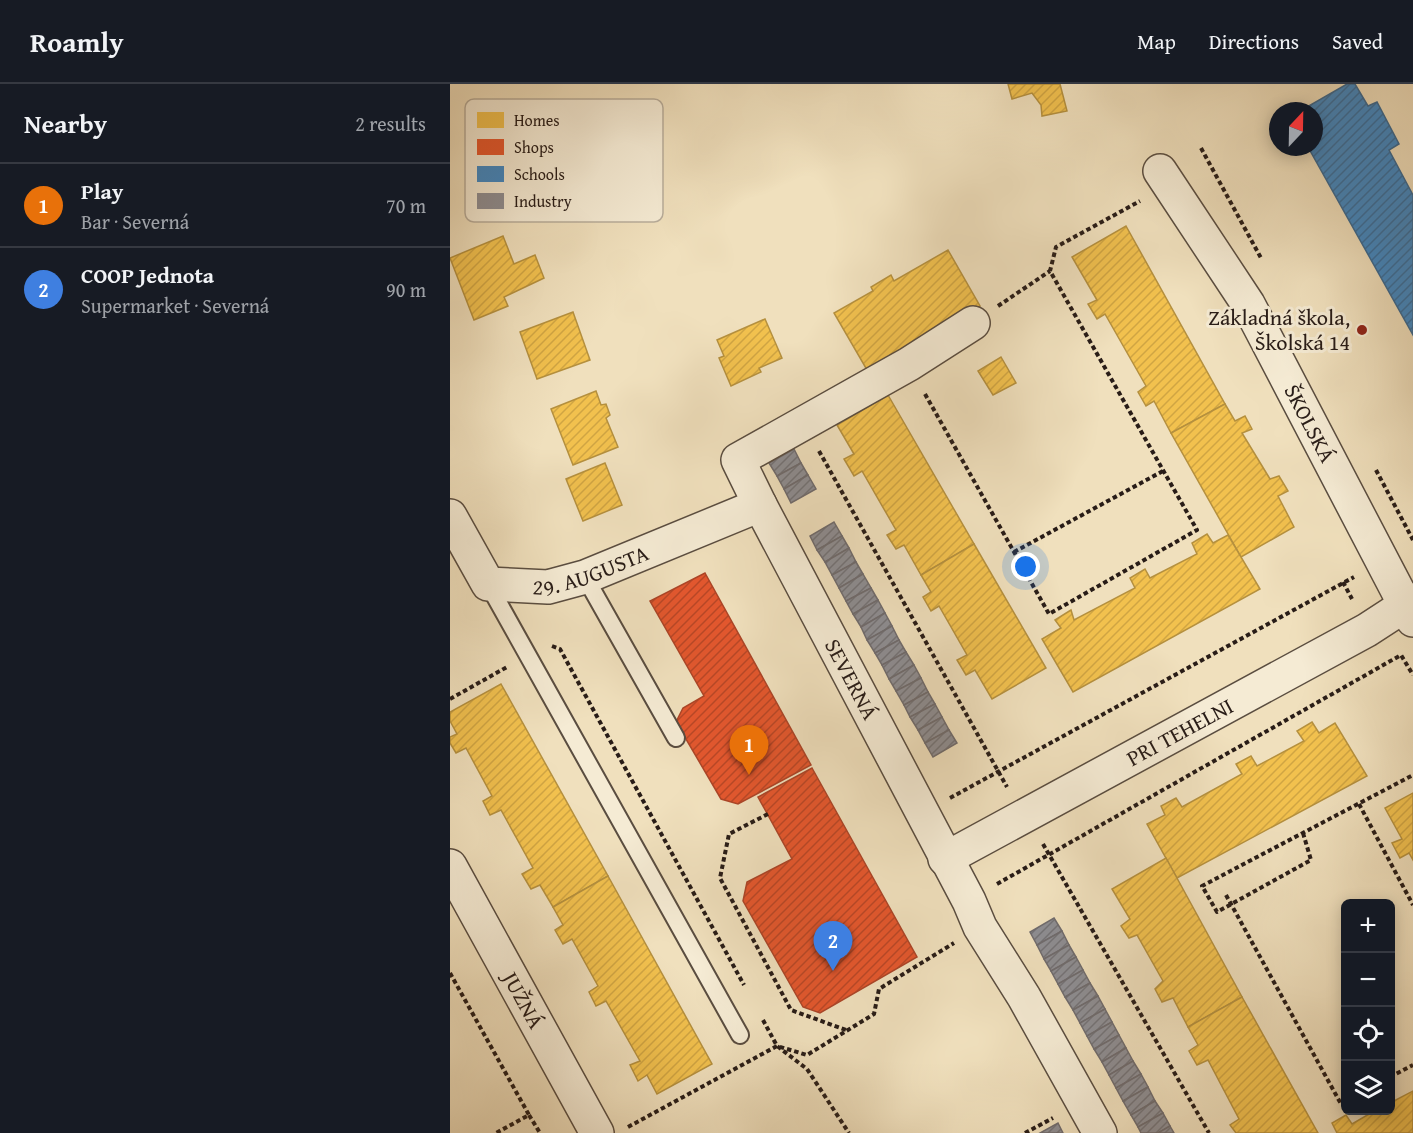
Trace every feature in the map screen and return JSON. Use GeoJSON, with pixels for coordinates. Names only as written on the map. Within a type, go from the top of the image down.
{"type":"FeatureCollection","features":[{"type":"Feature","properties":{"kind":"street","name":"ŠKOLSKÁ"},"geometry":{"type":"LineString","coordinates":[[1154,184],[1248,304],[1410,608]]}},
{"type":"Feature","properties":{"kind":"street","name":"SEVERNÁ"},"geometry":{"type":"LineString","coordinates":[[973,323],[909,364],[738,459],[974,914],[1024,997],[1100,1133]]}},
{"type":"Feature","properties":{"kind":"street","name":"29. AUGUSTA"},"geometry":{"type":"LineString","coordinates":[[488,584],[548,587],[585,577],[760,505]]}},
{"type":"Feature","properties":{"kind":"street"},"geometry":{"type":"LineString","coordinates":[[450,516],[460,565],[488,584]]}},
{"type":"Feature","properties":{"kind":"street","name":"PRI TEHELNI"},"geometry":{"type":"LineString","coordinates":[[945,859],[1410,608]]}},
{"type":"Feature","properties":{"kind":"street","name":"JUŽNÁ"},"geometry":{"type":"LineString","coordinates":[[450,866],[603,1131]]}},
{"type":"Feature","properties":{"kind":"lane"},"geometry":{"type":"LineString","coordinates":[[585,577],[676,738]]}},
{"type":"Feature","properties":{"kind":"lane"},"geometry":{"type":"LineString","coordinates":[[488,584],[740,1035]]}},
{"type":"Feature","properties":{"kind":"path"},"geometry":{"type":"LineString","coordinates":[[973,323],[1050,271],[1056,247],[1154,184]]}},
{"type":"Feature","properties":{"kind":"path"},"geometry":{"type":"LineString","coordinates":[[909,364],[1049,614],[1197,531],[1050,271]]}},
{"type":"Feature","properties":{"kind":"path"},"geometry":{"type":"LineString","coordinates":[[802,422],[999,771],[1022,818],[1051,854],[1209,1133]]}},
{"type":"Feature","properties":{"kind":"path"},"geometry":{"type":"LineString","coordinates":[[1014,552],[1163,471]]}},
{"type":"Feature","properties":{"kind":"path"},"geometry":{"type":"LineString","coordinates":[[921,814],[1361,573]]}},
{"type":"Feature","properties":{"kind":"path"},"geometry":{"type":"LineString","coordinates":[[1343,582],[1352,599]]}},
{"type":"Feature","properties":{"kind":"path"},"geometry":{"type":"LineString","coordinates":[[603,1131],[777,1046],[807,1055],[874,1014],[879,989],[1051,854],[1401,655],[1413,675]]}},
{"type":"Feature","properties":{"kind":"path"},"geometry":{"type":"LineString","coordinates":[[1303,833],[1311,860],[1217,912],[1202,886],[1413,775]]}},
{"type":"Feature","properties":{"kind":"path"},"geometry":{"type":"LineString","coordinates":[[1359,804],[1413,904]]}},
{"type":"Feature","properties":{"kind":"path"},"geometry":{"type":"LineString","coordinates":[[768,814],[729,834],[720,878],[791,1010],[846,1030]]}},
{"type":"Feature","properties":{"kind":"path"},"geometry":{"type":"LineString","coordinates":[[1226,895],[1341,1104]]}},
{"type":"Feature","properties":{"kind":"path"},"geometry":{"type":"LineString","coordinates":[[450,972],[540,1133]]}},
{"type":"Feature","properties":{"kind":"path"},"geometry":{"type":"LineString","coordinates":[[1395,1074],[1413,1065]]}},
{"type":"Feature","properties":{"kind":"path"},"geometry":{"type":"LineString","coordinates":[[496,1133],[529,1115]]}},
{"type":"Feature","properties":{"kind":"building: Homes"},"geometry":{"type":"Polygon","coordinates":[[[1008,84],[1060,84],[1067,111],[1042,116],[1041,105],[1032,93],[1012,99],[1008,84]]]}},
{"type":"Feature","properties":{"kind":"building: Homes"},"geometry":{"type":"Polygon","coordinates":[[[1126,226],[1225,404],[1171,433],[1154,401],[1146,406],[1138,392],[1146,386],[1105,314],[1097,319],[1088,304],[1097,300],[1072,257],[1126,226]]]}},
{"type":"Feature","properties":{"kind":"building: Homes"},"geometry":{"type":"Polygon","coordinates":[[[503,236],[514,264],[535,255],[544,278],[504,297],[508,306],[474,320],[450,258],[503,236]]]}},
{"type":"Feature","properties":{"kind":"building: Homes"},"geometry":{"type":"Polygon","coordinates":[[[948,250],[980,306],[867,370],[834,313],[873,291],[871,287],[891,275],[894,281],[948,250]]]}},
{"type":"Feature","properties":{"kind":"building: Homes"},"geometry":{"type":"Polygon","coordinates":[[[573,312],[590,360],[537,379],[520,332],[573,312]]]}},
{"type":"Feature","properties":{"kind":"building: Homes"},"geometry":{"type":"Polygon","coordinates":[[[765,319],[782,358],[759,368],[761,372],[731,386],[719,358],[724,356],[717,340],[765,319]]]}},
{"type":"Feature","properties":{"kind":"building: Homes"},"geometry":{"type":"Polygon","coordinates":[[[1001,357],[1016,383],[993,395],[978,371],[1001,357]]]}},
{"type":"Feature","properties":{"kind":"building: Homes"},"geometry":{"type":"Polygon","coordinates":[[[596,391],[601,405],[606,404],[610,415],[606,418],[618,447],[573,465],[551,409],[596,391]]]}},
{"type":"Feature","properties":{"kind":"building: Homes"},"geometry":{"type":"Polygon","coordinates":[[[888,395],[974,544],[921,575],[904,545],[896,549],[887,535],[896,530],[862,471],[854,476],[844,459],[854,454],[837,425],[888,395]]]}},
{"type":"Feature","properties":{"kind":"building: Homes"},"geometry":{"type":"Polygon","coordinates":[[[1225,404],[1235,421],[1245,416],[1252,429],[1242,433],[1270,479],[1279,476],[1288,491],[1278,496],[1294,527],[1241,557],[1171,433],[1225,404]]]}},
{"type":"Feature","properties":{"kind":"building: Homes"},"geometry":{"type":"Polygon","coordinates":[[[605,463],[622,505],[583,521],[566,479],[605,463]]]}},
{"type":"Feature","properties":{"kind":"building: Homes"},"geometry":{"type":"Polygon","coordinates":[[[1207,534],[1213,543],[1228,535],[1260,589],[1073,692],[1042,639],[1061,628],[1055,620],[1071,610],[1074,620],[1135,588],[1130,578],[1145,569],[1150,578],[1197,554],[1192,543],[1207,534]]]}},
{"type":"Feature","properties":{"kind":"building: Homes"},"geometry":{"type":"Polygon","coordinates":[[[974,544],[1046,668],[992,699],[975,670],[966,675],[957,660],[967,655],[939,606],[931,611],[923,597],[931,592],[921,575],[974,544]]]}},
{"type":"Feature","properties":{"kind":"building: Homes"},"geometry":{"type":"Polygon","coordinates":[[[501,684],[608,876],[553,907],[540,885],[531,889],[522,874],[533,868],[501,810],[490,815],[483,801],[492,796],[466,748],[456,753],[450,743],[450,737],[457,734],[450,721],[450,712],[501,684]]]}},
{"type":"Feature","properties":{"kind":"building: Homes"},"geometry":{"type":"Polygon","coordinates":[[[1312,722],[1319,733],[1335,723],[1367,776],[1177,878],[1147,824],[1165,815],[1161,806],[1176,798],[1182,807],[1242,774],[1236,764],[1251,756],[1257,766],[1304,741],[1297,731],[1312,722]]]}},
{"type":"Feature","properties":{"kind":"building: Homes"},"geometry":{"type":"Polygon","coordinates":[[[1413,793],[1413,860],[1409,853],[1400,858],[1392,843],[1402,839],[1385,808],[1413,793]]]}},
{"type":"Feature","properties":{"kind":"building: Homes"},"geometry":{"type":"Polygon","coordinates":[[[1166,858],[1242,997],[1188,1027],[1173,998],[1162,1002],[1155,989],[1163,981],[1137,935],[1129,938],[1121,926],[1130,919],[1112,889],[1166,858]]]}},
{"type":"Feature","properties":{"kind":"building: Homes"},"geometry":{"type":"Polygon","coordinates":[[[608,876],[712,1064],[657,1094],[647,1075],[638,1081],[630,1065],[640,1061],[606,1001],[596,1006],[589,992],[598,986],[572,939],[563,944],[555,930],[563,925],[553,907],[608,876]]]}},
{"type":"Feature","properties":{"kind":"building: Homes"},"geometry":{"type":"Polygon","coordinates":[[[1242,997],[1318,1133],[1236,1133],[1230,1125],[1239,1119],[1208,1060],[1197,1065],[1189,1051],[1198,1045],[1188,1027],[1242,997]]]}},
{"type":"Feature","properties":{"kind":"building: Homes"},"geometry":{"type":"Polygon","coordinates":[[[1413,1091],[1413,1133],[1337,1133],[1332,1123],[1346,1115],[1352,1124],[1367,1115],[1395,1115],[1395,1100],[1413,1091]]]}},
{"type":"Feature","properties":{"kind":"building: Shops"},"geometry":{"type":"Polygon","coordinates":[[[705,573],[811,765],[738,804],[721,799],[676,722],[683,708],[704,696],[650,601],[705,573]]]}},
{"type":"Feature","properties":{"kind":"building: Shops"},"geometry":{"type":"Polygon","coordinates":[[[812,768],[917,957],[820,1013],[803,1007],[743,901],[747,882],[792,859],[758,797],[812,768]]]}},
{"type":"Feature","properties":{"kind":"building: Schools"},"geometry":{"type":"Polygon","coordinates":[[[1347,84],[1355,84],[1368,106],[1377,102],[1399,144],[1389,150],[1413,195],[1413,335],[1313,156],[1323,156],[1323,102],[1316,102],[1347,84]]]}},
{"type":"Feature","properties":{"kind":"building: Industry"},"geometry":{"type":"Polygon","coordinates":[[[794,449],[801,463],[777,476],[769,463],[794,449]]]}},
{"type":"Feature","properties":{"kind":"building: Industry"},"geometry":{"type":"Polygon","coordinates":[[[801,463],[808,475],[784,489],[777,476],[801,463]]]}},
{"type":"Feature","properties":{"kind":"building: Industry"},"geometry":{"type":"Polygon","coordinates":[[[808,475],[816,489],[791,503],[784,489],[808,475]]]}},
{"type":"Feature","properties":{"kind":"building: Industry"},"geometry":{"type":"Polygon","coordinates":[[[834,522],[842,536],[817,550],[810,536],[834,522]]]}},
{"type":"Feature","properties":{"kind":"building: Industry"},"geometry":{"type":"Polygon","coordinates":[[[842,536],[849,548],[825,562],[817,550],[842,536]]]}},
{"type":"Feature","properties":{"kind":"building: Industry"},"geometry":{"type":"Polygon","coordinates":[[[849,548],[856,562],[832,575],[825,562],[849,548]]]}},
{"type":"Feature","properties":{"kind":"building: Industry"},"geometry":{"type":"Polygon","coordinates":[[[856,562],[863,574],[839,588],[832,575],[856,562]]]}},
{"type":"Feature","properties":{"kind":"building: Industry"},"geometry":{"type":"Polygon","coordinates":[[[863,574],[871,588],[846,601],[839,588],[863,574]]]}},
{"type":"Feature","properties":{"kind":"building: Industry"},"geometry":{"type":"Polygon","coordinates":[[[871,588],[878,600],[853,614],[846,601],[871,588]]]}},
{"type":"Feature","properties":{"kind":"building: Industry"},"geometry":{"type":"Polygon","coordinates":[[[878,600],[885,613],[861,627],[853,614],[878,600]]]}},
{"type":"Feature","properties":{"kind":"building: Industry"},"geometry":{"type":"Polygon","coordinates":[[[885,613],[892,626],[867,640],[861,627],[885,613]]]}},
{"type":"Feature","properties":{"kind":"building: Industry"},"geometry":{"type":"Polygon","coordinates":[[[892,626],[899,640],[875,653],[867,640],[892,626]]]}},
{"type":"Feature","properties":{"kind":"building: Industry"},"geometry":{"type":"Polygon","coordinates":[[[899,640],[906,652],[882,665],[875,653],[899,640]]]}},
{"type":"Feature","properties":{"kind":"building: Industry"},"geometry":{"type":"Polygon","coordinates":[[[906,652],[914,665],[889,679],[882,665],[906,652]]]}},
{"type":"Feature","properties":{"kind":"building: Industry"},"geometry":{"type":"Polygon","coordinates":[[[914,665],[921,678],[896,691],[889,679],[914,665]]]}},
{"type":"Feature","properties":{"kind":"building: Industry"},"geometry":{"type":"Polygon","coordinates":[[[921,678],[928,692],[904,705],[896,691],[921,678]]]}},
{"type":"Feature","properties":{"kind":"building: Industry"},"geometry":{"type":"Polygon","coordinates":[[[928,692],[935,704],[910,717],[904,705],[928,692]]]}},
{"type":"Feature","properties":{"kind":"building: Industry"},"geometry":{"type":"Polygon","coordinates":[[[935,704],[942,717],[918,730],[910,717],[935,704]]]}},
{"type":"Feature","properties":{"kind":"building: Industry"},"geometry":{"type":"Polygon","coordinates":[[[942,717],[949,730],[925,743],[918,730],[942,717]]]}},
{"type":"Feature","properties":{"kind":"building: Industry"},"geometry":{"type":"Polygon","coordinates":[[[949,730],[957,743],[933,757],[925,743],[949,730]]]}},
{"type":"Feature","properties":{"kind":"building: Industry"},"geometry":{"type":"Polygon","coordinates":[[[1054,918],[1062,931],[1037,945],[1030,932],[1054,918]]]}},
{"type":"Feature","properties":{"kind":"building: Industry"},"geometry":{"type":"Polygon","coordinates":[[[1062,931],[1069,945],[1044,959],[1037,945],[1062,931]]]}},
{"type":"Feature","properties":{"kind":"building: Industry"},"geometry":{"type":"Polygon","coordinates":[[[1069,945],[1076,957],[1051,971],[1044,959],[1069,945]]]}},
{"type":"Feature","properties":{"kind":"building: Industry"},"geometry":{"type":"Polygon","coordinates":[[[1076,957],[1083,970],[1058,984],[1051,971],[1076,957]]]}},
{"type":"Feature","properties":{"kind":"building: Industry"},"geometry":{"type":"Polygon","coordinates":[[[1083,970],[1090,983],[1065,997],[1058,984],[1083,970]]]}},
{"type":"Feature","properties":{"kind":"building: Industry"},"geometry":{"type":"Polygon","coordinates":[[[1090,983],[1098,996],[1073,1010],[1065,997],[1090,983]]]}},
{"type":"Feature","properties":{"kind":"building: Industry"},"geometry":{"type":"Polygon","coordinates":[[[1098,996],[1105,1009],[1080,1023],[1073,1010],[1098,996]]]}},
{"type":"Feature","properties":{"kind":"building: Industry"},"geometry":{"type":"Polygon","coordinates":[[[1105,1009],[1112,1022],[1087,1036],[1080,1023],[1105,1009]]]}},
{"type":"Feature","properties":{"kind":"building: Industry"},"geometry":{"type":"Polygon","coordinates":[[[1112,1022],[1119,1035],[1094,1049],[1087,1036],[1112,1022]]]}},
{"type":"Feature","properties":{"kind":"building: Industry"},"geometry":{"type":"Polygon","coordinates":[[[1119,1035],[1126,1048],[1102,1062],[1094,1049],[1119,1035]]]}},
{"type":"Feature","properties":{"kind":"building: Industry"},"geometry":{"type":"Polygon","coordinates":[[[1126,1048],[1133,1061],[1109,1075],[1102,1062],[1126,1048]]]}},
{"type":"Feature","properties":{"kind":"building: Industry"},"geometry":{"type":"Polygon","coordinates":[[[1133,1061],[1141,1074],[1116,1088],[1109,1075],[1133,1061]]]}},
{"type":"Feature","properties":{"kind":"building: Industry"},"geometry":{"type":"Polygon","coordinates":[[[1141,1074],[1148,1087],[1123,1101],[1116,1088],[1141,1074]]]}},
{"type":"Feature","properties":{"kind":"building: Industry"},"geometry":{"type":"Polygon","coordinates":[[[1148,1087],[1155,1101],[1131,1115],[1123,1101],[1148,1087]]]}},
{"type":"Feature","properties":{"kind":"building: Industry"},"geometry":{"type":"Polygon","coordinates":[[[1155,1101],[1163,1113],[1138,1127],[1131,1115],[1155,1101]]]}},
{"type":"Feature","properties":{"kind":"building: Industry"},"geometry":{"type":"Polygon","coordinates":[[[1163,1113],[1170,1126],[1158,1133],[1141,1133],[1138,1127],[1163,1113]]]}},
{"type":"Feature","properties":{"kind":"building: Industry"},"geometry":{"type":"Polygon","coordinates":[[[1058,1123],[1063,1133],[1040,1133],[1058,1123]]]}},
{"type":"Feature","properties":{"kind":"building: Industry"},"geometry":{"type":"Polygon","coordinates":[[[1170,1126],[1174,1133],[1158,1133],[1170,1126]]]}},
{"type":"Feature","properties":{"kind":"place","name":"Základná škola, Školská 14"},"geometry":{"type":"Point","coordinates":[1362,330]}},
{"type":"Feature","properties":{"kind":"place","name":"Play"},"geometry":{"type":"Point","coordinates":[749,775]}},
{"type":"Feature","properties":{"kind":"place","name":"COOP Jednota"},"geometry":{"type":"Point","coordinates":[833,971]}}]}
